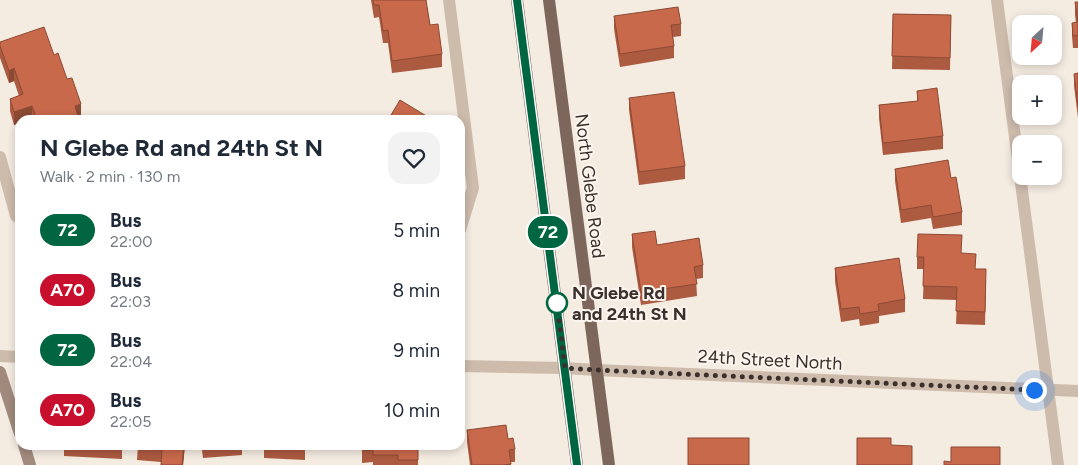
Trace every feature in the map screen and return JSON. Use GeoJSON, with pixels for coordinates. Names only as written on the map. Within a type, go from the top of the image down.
{"type":"FeatureCollection","features":[{"type":"Feature","properties":{"kind":"main road"},"geometry":{"type":"LineString","coordinates":[[517,0],[577,465]]}},
{"type":"Feature","properties":{"kind":"main road","name":"North Glebe Road"},"geometry":{"type":"LineString","coordinates":[[549,0],[609,465]]}},
{"type":"Feature","properties":{"kind":"main road"},"geometry":{"type":"LineString","coordinates":[[0,372],[15,418]]}},
{"type":"Feature","properties":{"kind":"main road"},"geometry":{"type":"LineString","coordinates":[[26,450],[30,465]]}},
{"type":"Feature","properties":{"kind":"street"},"geometry":{"type":"LineString","coordinates":[[449,0],[463,115]]}},
{"type":"Feature","properties":{"kind":"street"},"geometry":{"type":"LineString","coordinates":[[997,0],[1058,465]]}},
{"type":"Feature","properties":{"kind":"street"},"geometry":{"type":"LineString","coordinates":[[465,131],[472,188],[465,212]]}},
{"type":"Feature","properties":{"kind":"street"},"geometry":{"type":"LineString","coordinates":[[0,157],[15,212]]}},
{"type":"Feature","properties":{"kind":"street"},"geometry":{"type":"LineString","coordinates":[[0,356],[15,357]]}},
{"type":"Feature","properties":{"kind":"street","name":"24th Street North"},"geometry":{"type":"LineString","coordinates":[[465,366],[565,368],[1078,391]]}},
{"type":"Feature","properties":{"kind":"building"},"geometry":{"type":"Polygon","coordinates":[[[373,0],[426,0],[430,25],[438,24],[442,54],[392,61],[388,30],[383,31],[379,5],[374,5],[373,0]]]}},
{"type":"Feature","properties":{"kind":"building"},"geometry":{"type":"Polygon","coordinates":[[[1075,2],[1078,2],[1078,22],[1075,2]]]}},
{"type":"Feature","properties":{"kind":"building"},"geometry":{"type":"Polygon","coordinates":[[[678,7],[681,24],[671,25],[674,46],[620,54],[614,16],[678,7]]]}},
{"type":"Feature","properties":{"kind":"building"},"geometry":{"type":"Polygon","coordinates":[[[893,14],[951,15],[950,58],[892,56],[893,14]]]}},
{"type":"Feature","properties":{"kind":"building"},"geometry":{"type":"Polygon","coordinates":[[[1078,22],[1078,35],[1073,36],[1072,23],[1078,22]]]}},
{"type":"Feature","properties":{"kind":"building"},"geometry":{"type":"Polygon","coordinates":[[[44,27],[54,55],[58,53],[67,79],[72,78],[81,104],[75,106],[78,115],[35,115],[32,106],[14,112],[10,99],[23,94],[14,68],[9,71],[0,42],[44,27]]]}},
{"type":"Feature","properties":{"kind":"building"},"geometry":{"type":"Polygon","coordinates":[[[1078,73],[1078,106],[1074,74],[1078,73]]]}},
{"type":"Feature","properties":{"kind":"building"},"geometry":{"type":"Polygon","coordinates":[[[937,88],[943,136],[883,143],[879,105],[918,101],[917,91],[937,88]]]}},
{"type":"Feature","properties":{"kind":"building"},"geometry":{"type":"Polygon","coordinates":[[[674,92],[685,166],[639,172],[629,98],[674,92]]]}},
{"type":"Feature","properties":{"kind":"building"},"geometry":{"type":"Polygon","coordinates":[[[400,100],[425,115],[391,115],[400,100]]]}},
{"type":"Feature","properties":{"kind":"building"},"geometry":{"type":"Polygon","coordinates":[[[948,160],[951,178],[956,177],[962,212],[933,217],[931,205],[901,210],[895,169],[948,160]]]}},
{"type":"Feature","properties":{"kind":"building"},"geometry":{"type":"Polygon","coordinates":[[[655,231],[657,245],[699,238],[703,265],[694,267],[697,284],[641,292],[632,234],[655,231]]]}},
{"type":"Feature","properties":{"kind":"building"},"geometry":{"type":"Polygon","coordinates":[[[918,234],[962,235],[961,253],[976,254],[975,269],[986,269],[985,312],[956,311],[957,287],[923,286],[924,257],[917,257],[918,234]]]}},
{"type":"Feature","properties":{"kind":"building"},"geometry":{"type":"Polygon","coordinates":[[[899,258],[905,299],[878,304],[879,311],[860,314],[859,307],[841,309],[835,268],[899,258]]]}},
{"type":"Feature","properties":{"kind":"building"},"geometry":{"type":"Polygon","coordinates":[[[506,425],[508,439],[513,438],[515,449],[509,450],[511,464],[472,465],[467,430],[506,425]]]}},
{"type":"Feature","properties":{"kind":"building"},"geometry":{"type":"Polygon","coordinates":[[[688,438],[749,438],[749,465],[688,465],[688,438]]]}},
{"type":"Feature","properties":{"kind":"building"},"geometry":{"type":"Polygon","coordinates":[[[857,438],[891,438],[891,445],[912,446],[912,465],[857,465],[857,438]]]}},
{"type":"Feature","properties":{"kind":"building"},"geometry":{"type":"Polygon","coordinates":[[[951,447],[1000,447],[1000,465],[944,465],[944,461],[951,462],[951,447]]]}},
{"type":"Feature","properties":{"kind":"building"},"geometry":{"type":"Polygon","coordinates":[[[162,450],[184,450],[182,465],[161,465],[162,450]]]}},
{"type":"Feature","properties":{"kind":"building"},"geometry":{"type":"Polygon","coordinates":[[[373,450],[418,450],[418,460],[398,460],[398,455],[373,455],[373,450]]]}},
{"type":"Feature","properties":{"kind":"bus line","name":"72"},"geometry":{"type":"LineString","coordinates":[[517,0],[577,465]]}},
{"type":"Feature","properties":{"kind":"place","name":"N Glebe Rd and 24th St N"},"geometry":{"type":"Point","coordinates":[557,303]}},
{"type":"Feature","properties":{"kind":"route"},"geometry":{"type":"LineString","coordinates":[[557,303],[565,368],[1034,390]]}}]}
